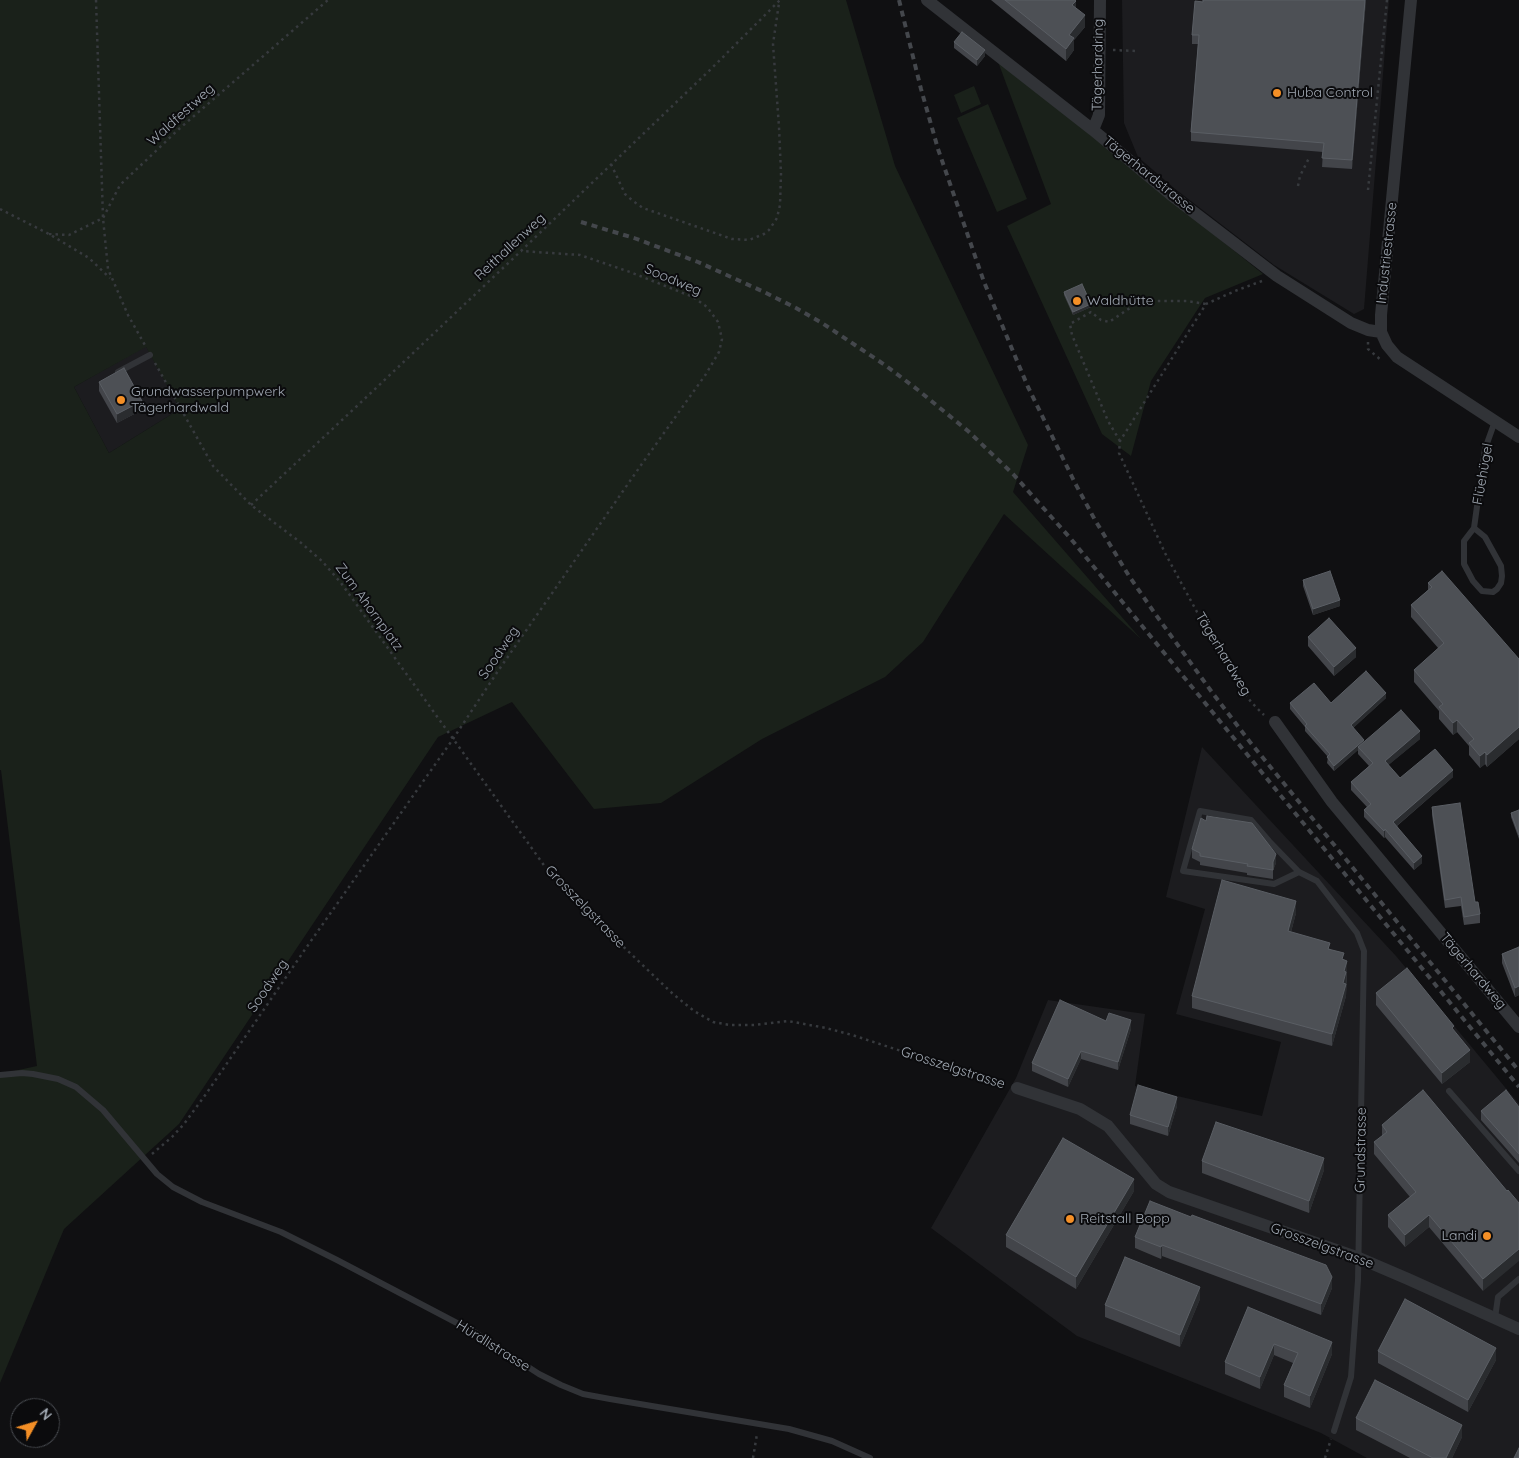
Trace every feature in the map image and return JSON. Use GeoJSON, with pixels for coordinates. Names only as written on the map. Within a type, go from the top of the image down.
{"type":"FeatureCollection","features":[{"type":"Feature","properties":{"kind":"street","name":"Tägerhardstrasse"},"geometry":{"type":"LineString","coordinates":[[927,0],[1094,130],[1170,194],[1277,276],[1351,323],[1368,330],[1381,332]]}},
{"type":"Feature","properties":{"kind":"street","name":"Tägerhardring"},"geometry":{"type":"LineString","coordinates":[[1094,130],[1098,115],[1100,0]]}},
{"type":"Feature","properties":{"kind":"street","name":"Industriestrasse"},"geometry":{"type":"LineString","coordinates":[[1381,332],[1381,314],[1411,0]]}},
{"type":"Feature","properties":{"kind":"street"},"geometry":{"type":"LineString","coordinates":[[1381,332],[1387,345],[1397,357],[1519,436]]}},
{"type":"Feature","properties":{"kind":"street","name":"Tägerhardweg"},"geometry":{"type":"LineString","coordinates":[[1275,722],[1332,802],[1519,1026]]}},
{"type":"Feature","properties":{"kind":"street","name":"Grosszelgstrasse"},"geometry":{"type":"LineString","coordinates":[[1017,1088],[1080,1109],[1108,1126],[1156,1184],[1169,1192],[1359,1258],[1519,1330]]}},
{"type":"Feature","properties":{"kind":"lane"},"geometry":{"type":"LineString","coordinates":[[111,376],[150,355]]}},
{"type":"Feature","properties":{"kind":"lane","name":"Flüehügel"},"geometry":{"type":"LineString","coordinates":[[1474,528],[1485,537],[1501,566],[1501,583],[1493,592],[1482,591],[1473,581],[1464,564],[1464,541],[1474,528],[1485,449],[1495,421]]}},
{"type":"Feature","properties":{"kind":"lane"},"geometry":{"type":"LineString","coordinates":[[1200,811],[1251,820],[1298,872],[1274,884],[1184,871],[1200,811]]}},
{"type":"Feature","properties":{"kind":"lane","name":"Grundstrasse"},"geometry":{"type":"LineString","coordinates":[[1298,872],[1317,881],[1357,933],[1364,951],[1359,1258],[1351,1377],[1334,1431]]}},
{"type":"Feature","properties":{"kind":"lane","name":"Hürdlistrasse"},"geometry":{"type":"LineString","coordinates":[[0,1075],[33,1074],[58,1079],[76,1088],[103,1110],[164,1180],[183,1193],[281,1232],[337,1260],[476,1333],[539,1374],[561,1385],[583,1394],[790,1429],[832,1441],[870,1458]]}},
{"type":"Feature","properties":{"kind":"lane"},"geometry":{"type":"LineString","coordinates":[[1449,1091],[1519,1171]]}},
{"type":"Feature","properties":{"kind":"lane"},"geometry":{"type":"LineString","coordinates":[[1495,1319],[1498,1297],[1519,1280]]}},
{"type":"Feature","properties":{"kind":"path","name":"Zum Ahornplatz"},"geometry":{"type":"LineString","coordinates":[[96,0],[103,218],[108,269],[128,315],[212,466],[250,505],[322,561],[341,583],[453,739]]}},
{"type":"Feature","properties":{"kind":"path","name":"Waldfestweg"},"geometry":{"type":"LineString","coordinates":[[103,218],[120,185],[178,129],[328,0]]}},
{"type":"Feature","properties":{"kind":"path"},"geometry":{"type":"LineString","coordinates":[[611,164],[625,194],[642,208],[732,239],[749,240],[769,230],[777,218],[780,197],[779,127],[773,44],[780,0]]}},
{"type":"Feature","properties":{"kind":"path","name":"Reithallenweg"},"geometry":{"type":"LineString","coordinates":[[250,505],[521,251],[712,68],[780,0]]}},
{"type":"Feature","properties":{"kind":"path"},"geometry":{"type":"LineString","coordinates":[[1368,190],[1387,0]]}},
{"type":"Feature","properties":{"kind":"path"},"geometry":{"type":"LineString","coordinates":[[1099,50],[1136,51]]}},
{"type":"Feature","properties":{"kind":"path"},"geometry":{"type":"LineString","coordinates":[[1298,186],[1300,176],[1310,156]]}},
{"type":"Feature","properties":{"kind":"path"},"geometry":{"type":"LineString","coordinates":[[0,209],[49,234],[89,258],[113,280]]}},
{"type":"Feature","properties":{"kind":"path"},"geometry":{"type":"LineString","coordinates":[[49,234],[68,235],[103,218]]}},
{"type":"Feature","properties":{"kind":"path","name":"Soodweg"},"geometry":{"type":"LineString","coordinates":[[145,1160],[172,1137],[206,1094],[717,356],[722,339],[718,322],[713,313],[702,302],[693,297],[580,255],[521,251]]}},
{"type":"Feature","properties":{"kind":"path"},"geometry":{"type":"LineString","coordinates":[[1120,441],[1206,304],[1277,276]]}},
{"type":"Feature","properties":{"kind":"path","name":"Tägerhardweg"},"geometry":{"type":"LineString","coordinates":[[1206,304],[1187,301],[1136,304],[1109,322],[1101,320],[1091,312],[1070,324],[1072,335],[1108,421],[1120,441],[1119,453],[1165,553],[1233,675],[1251,702],[1265,716],[1275,722]]}},
{"type":"Feature","properties":{"kind":"path","name":"Grosszelgstrasse"},"geometry":{"type":"LineString","coordinates":[[453,739],[546,868],[588,913],[673,994],[694,1011],[713,1022],[730,1025],[754,1025],[788,1021],[826,1028],[1017,1088]]}},
{"type":"Feature","properties":{"kind":"path"},"geometry":{"type":"LineString","coordinates":[[753,1458],[759,1423]]}},
{"type":"Feature","properties":{"kind":"path"},"geometry":{"type":"LineString","coordinates":[[1325,1458],[1334,1431]]}},
{"type":"Feature","properties":{"kind":"shaded area"},"geometry":{"type":"Polygon","coordinates":[[[0,0],[846,0],[895,166],[1028,445],[1013,492],[1141,639],[1004,514],[923,642],[885,677],[762,739],[661,803],[594,809],[512,702],[438,737],[179,1124],[64,1229],[0,1383],[0,1074],[37,1066],[0,770],[0,0]],[[146,347],[74,387],[109,453],[180,409],[146,347]]]}},
{"type":"Feature","properties":{"kind":"shaded area"},"geometry":{"type":"Polygon","coordinates":[[[1122,0],[1389,0],[1364,309],[1354,314],[1274,265],[1174,188],[1138,157],[1124,123],[1122,0]]]}},
{"type":"Feature","properties":{"kind":"shaded area"},"geometry":{"type":"Polygon","coordinates":[[[997,59],[1263,274],[1205,298],[1151,381],[1131,456],[1102,434],[1007,226],[1051,204],[997,59]]]}},
{"type":"Feature","properties":{"kind":"shaded area"},"geometry":{"type":"Polygon","coordinates":[[[974,86],[981,104],[961,113],[954,95],[974,86]]]}},
{"type":"Feature","properties":{"kind":"shaded area"},"geometry":{"type":"Polygon","coordinates":[[[988,104],[1027,199],[997,212],[957,118],[988,104]]]}},
{"type":"Feature","properties":{"kind":"shaded area"},"geometry":{"type":"Polygon","coordinates":[[[146,346],[180,409],[109,453],[74,387],[146,346]]]}},
{"type":"Feature","properties":{"kind":"shaded area"},"geometry":{"type":"Polygon","coordinates":[[[1202,747],[1396,956],[1519,1104],[1519,1458],[1367,1458],[1321,1433],[1077,1336],[931,1228],[1016,1078],[1048,1000],[1145,1014],[1135,1086],[1262,1116],[1281,1042],[1176,1014],[1205,909],[1166,897],[1202,747]]]}},
{"type":"Feature","properties":{"kind":"building"},"geometry":{"type":"Polygon","coordinates":[[[1005,0],[1075,0],[1072,5],[1085,15],[1069,35],[1074,38],[1066,49],[1005,0]]]}},
{"type":"Feature","properties":{"kind":"building","name":"Huba Control"},"geometry":{"type":"Polygon","coordinates":[[[1203,0],[1365,0],[1352,160],[1322,158],[1324,143],[1191,132],[1199,35],[1192,35],[1195,1],[1203,2],[1203,0]]]}},
{"type":"Feature","properties":{"kind":"building"},"geometry":{"type":"Polygon","coordinates":[[[962,32],[985,50],[977,60],[954,42],[962,32]]]}},
{"type":"Feature","properties":{"kind":"building","name":"Waldhütte"},"geometry":{"type":"Polygon","coordinates":[[[1082,284],[1091,304],[1073,312],[1064,292],[1082,284]]]}},
{"type":"Feature","properties":{"kind":"building","name":"Grundwasserpumpwerk Tägerhardwald"},"geometry":{"type":"Polygon","coordinates":[[[124,368],[142,401],[117,414],[99,382],[124,368]]]}},
{"type":"Feature","properties":{"kind":"building"},"geometry":{"type":"Polygon","coordinates":[[[1330,571],[1340,600],[1313,609],[1303,580],[1330,571]]]}},
{"type":"Feature","properties":{"kind":"building"},"geometry":{"type":"Polygon","coordinates":[[[1442,571],[1519,659],[1519,727],[1487,755],[1485,752],[1480,756],[1469,743],[1474,739],[1457,720],[1453,723],[1439,707],[1443,704],[1414,670],[1444,643],[1411,605],[1432,587],[1428,583],[1442,571]]]}},
{"type":"Feature","properties":{"kind":"building"},"geometry":{"type":"Polygon","coordinates":[[[1329,618],[1356,648],[1334,667],[1308,637],[1329,618]]]}},
{"type":"Feature","properties":{"kind":"building"},"geometry":{"type":"Polygon","coordinates":[[[1366,671],[1386,693],[1351,725],[1364,740],[1334,766],[1327,757],[1330,754],[1305,726],[1307,724],[1290,703],[1314,683],[1331,703],[1366,671]]]}},
{"type":"Feature","properties":{"kind":"building"},"geometry":{"type":"Polygon","coordinates":[[[1401,710],[1420,731],[1385,761],[1400,778],[1435,749],[1453,770],[1393,822],[1422,856],[1414,863],[1385,829],[1384,831],[1364,810],[1371,804],[1351,782],[1373,763],[1358,747],[1401,710]]]}},
{"type":"Feature","properties":{"kind":"building"},"geometry":{"type":"Polygon","coordinates":[[[1460,803],[1475,902],[1478,902],[1480,914],[1464,917],[1461,897],[1445,900],[1432,807],[1460,803]]]}},
{"type":"Feature","properties":{"kind":"building"},"geometry":{"type":"Polygon","coordinates":[[[1519,810],[1519,835],[1511,813],[1519,810]]]}},
{"type":"Feature","properties":{"kind":"building"},"geometry":{"type":"Polygon","coordinates":[[[1207,816],[1252,823],[1276,854],[1273,870],[1200,856],[1200,853],[1192,849],[1201,818],[1206,821],[1207,816]]]}},
{"type":"Feature","properties":{"kind":"building"},"geometry":{"type":"Polygon","coordinates":[[[1222,880],[1296,901],[1288,931],[1330,943],[1328,949],[1344,953],[1342,959],[1347,961],[1343,983],[1346,984],[1332,1034],[1192,996],[1222,880]]]}},
{"type":"Feature","properties":{"kind":"building"},"geometry":{"type":"Polygon","coordinates":[[[1519,947],[1519,986],[1515,988],[1502,954],[1519,947]]]}},
{"type":"Feature","properties":{"kind":"building"},"geometry":{"type":"Polygon","coordinates":[[[1407,968],[1454,1026],[1452,1028],[1470,1050],[1442,1073],[1376,993],[1407,968]]]}},
{"type":"Feature","properties":{"kind":"building"},"geometry":{"type":"Polygon","coordinates":[[[1060,1000],[1106,1021],[1109,1013],[1131,1020],[1118,1062],[1081,1051],[1068,1079],[1032,1063],[1060,1000]]]}},
{"type":"Feature","properties":{"kind":"building"},"geometry":{"type":"Polygon","coordinates":[[[1138,1085],[1177,1097],[1168,1127],[1130,1115],[1138,1085]]]}},
{"type":"Feature","properties":{"kind":"building"},"geometry":{"type":"Polygon","coordinates":[[[1423,1090],[1519,1203],[1519,1249],[1483,1279],[1429,1215],[1405,1235],[1388,1215],[1416,1192],[1374,1142],[1387,1132],[1382,1125],[1423,1090]]]}},
{"type":"Feature","properties":{"kind":"building"},"geometry":{"type":"Polygon","coordinates":[[[1506,1090],[1519,1107],[1519,1154],[1481,1111],[1506,1090]]]}},
{"type":"Feature","properties":{"kind":"building"},"geometry":{"type":"Polygon","coordinates":[[[1216,1122],[1324,1158],[1309,1201],[1202,1161],[1216,1122]]]}},
{"type":"Feature","properties":{"kind":"building","name":"Reitstall Bopp"},"geometry":{"type":"Polygon","coordinates":[[[1063,1138],[1134,1179],[1076,1277],[1006,1235],[1063,1138]]]}},
{"type":"Feature","properties":{"kind":"building"},"geometry":{"type":"Polygon","coordinates":[[[1150,1201],[1326,1265],[1332,1277],[1321,1304],[1162,1245],[1161,1247],[1135,1237],[1150,1201]]]}},
{"type":"Feature","properties":{"kind":"building"},"geometry":{"type":"Polygon","coordinates":[[[1125,1257],[1200,1287],[1180,1335],[1105,1305],[1125,1257]]]}},
{"type":"Feature","properties":{"kind":"building"},"geometry":{"type":"Polygon","coordinates":[[[1405,1299],[1496,1348],[1468,1400],[1378,1351],[1405,1299]]]}},
{"type":"Feature","properties":{"kind":"building"},"geometry":{"type":"Polygon","coordinates":[[[1248,1307],[1332,1342],[1310,1396],[1284,1385],[1298,1353],[1274,1344],[1260,1377],[1225,1362],[1248,1307]]]}},
{"type":"Feature","properties":{"kind":"building"},"geometry":{"type":"Polygon","coordinates":[[[1375,1380],[1462,1425],[1446,1458],[1433,1458],[1356,1418],[1375,1380]]]}},
{"type":"Feature","properties":{"kind":"building"},"geometry":{"type":"Polygon","coordinates":[[[1519,1448],[1519,1458],[1514,1458],[1519,1448]]]}},
{"type":"Feature","properties":{"kind":"railway"},"geometry":{"type":"LineString","coordinates":[[899,0],[938,149],[984,282],[1028,387],[1095,520],[1129,576],[1156,615],[1250,742],[1519,1071]]}},
{"type":"Feature","properties":{"kind":"railway"},"geometry":{"type":"LineString","coordinates":[[581,222],[634,238],[698,262],[796,308],[885,365],[968,431],[1013,474],[1071,539],[1519,1087]]}},
{"type":"Feature","properties":{"kind":"place","name":"Huba Control"},"geometry":{"type":"Point","coordinates":[1277,93]}},
{"type":"Feature","properties":{"kind":"place","name":"Waldhütte"},"geometry":{"type":"Point","coordinates":[1077,301]}},
{"type":"Feature","properties":{"kind":"place","name":"Grundwasserpumpwerk Tägerhardwald"},"geometry":{"type":"Point","coordinates":[121,400]}},
{"type":"Feature","properties":{"kind":"place","name":"Reitstall Bopp"},"geometry":{"type":"Point","coordinates":[1070,1219]}},
{"type":"Feature","properties":{"kind":"place","name":"Landi"},"geometry":{"type":"Point","coordinates":[1487,1236]}}]}
